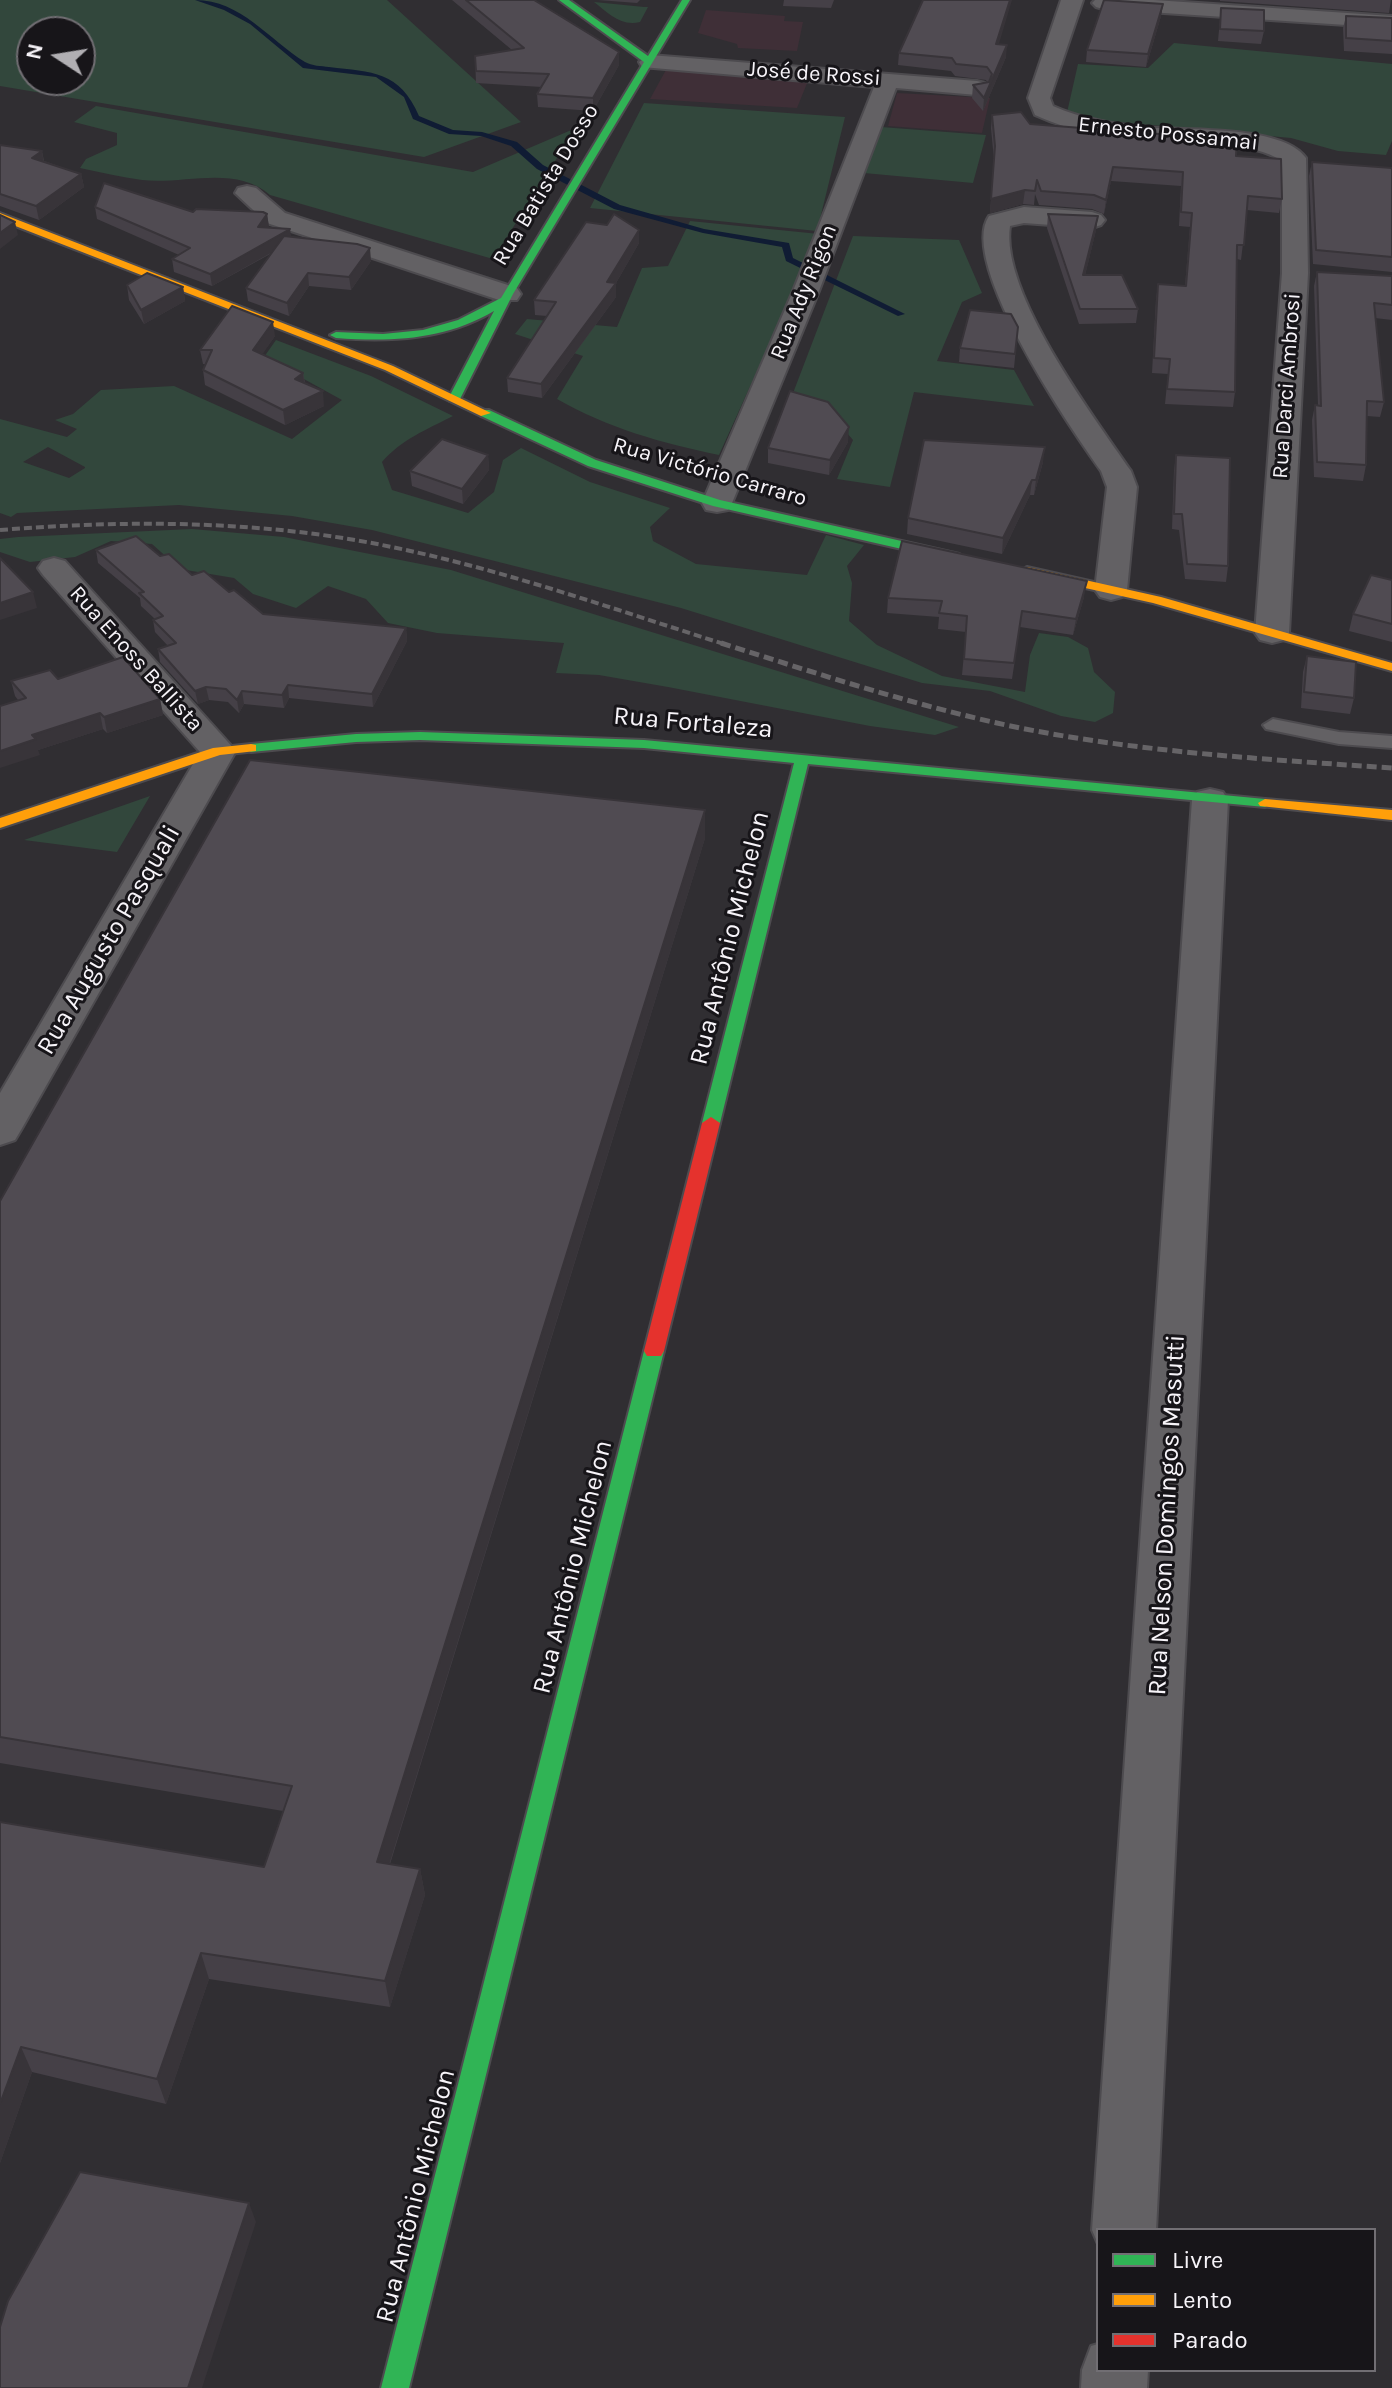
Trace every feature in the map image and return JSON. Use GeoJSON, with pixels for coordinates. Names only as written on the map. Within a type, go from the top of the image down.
{"type":"FeatureCollection","features":[{"type":"Feature","properties":{"kind":"main road"},"geometry":{"type":"LineString","coordinates":[[563,0],[650,62]]}},
{"type":"Feature","properties":{"kind":"main road","name":"Rua Batista Dosso"},"geometry":{"type":"LineString","coordinates":[[454,399],[506,297],[686,0]]}},
{"type":"Feature","properties":{"kind":"main road"},"geometry":{"type":"LineString","coordinates":[[600,27],[645,29],[673,24]]}},
{"type":"Feature","properties":{"kind":"main road","name":"Rua Victório Carraro"},"geometry":{"type":"LineString","coordinates":[[0,216],[389,368],[592,463],[717,503],[977,561]]}},
{"type":"Feature","properties":{"kind":"main road"},"geometry":{"type":"LineString","coordinates":[[294,331],[377,339],[418,337],[454,330],[506,297]]}},
{"type":"Feature","properties":{"kind":"main road"},"geometry":{"type":"LineString","coordinates":[[1005,567],[1111,590],[1392,667]]}},
{"type":"Feature","properties":{"kind":"main road","name":"Rua Fortaleza"},"geometry":{"type":"LineString","coordinates":[[0,823],[218,751],[356,738],[476,736],[644,744],[1392,815]]}},
{"type":"Feature","properties":{"kind":"main road","name":"Rua Antônio Michelon"},"geometry":{"type":"LineString","coordinates":[[395,2388],[802,758]]}},
{"type":"Feature","properties":{"kind":"street"},"geometry":{"type":"LineString","coordinates":[[1072,1],[1392,22]]}},
{"type":"Feature","properties":{"kind":"street","name":"Ernesto Possamai"},"geometry":{"type":"LineString","coordinates":[[1072,1],[1039,98],[1043,110],[1060,121],[1091,128],[1251,141],[1277,147]]}},
{"type":"Feature","properties":{"kind":"street","name":"José de Rossi"},"geometry":{"type":"LineString","coordinates":[[650,62],[977,88]]}},
{"type":"Feature","properties":{"kind":"street","name":"Rua Ady Rigon"},"geometry":{"type":"LineString","coordinates":[[717,503],[806,291],[888,80]]}},
{"type":"Feature","properties":{"kind":"street","name":"Rua Darci Ambrosi"},"geometry":{"type":"LineString","coordinates":[[1272,633],[1308,275],[1294,158],[1277,147]]}},
{"type":"Feature","properties":{"kind":"street"},"geometry":{"type":"LineString","coordinates":[[247,193],[276,218],[506,297]]}},
{"type":"Feature","properties":{"kind":"street"},"geometry":{"type":"LineString","coordinates":[[1092,220],[1015,215],[998,221],[993,236],[1013,297],[1045,366],[1116,471],[1122,487],[1111,590]]}},
{"type":"Feature","properties":{"kind":"street","name":"Rua Enoss Ballista"},"geometry":{"type":"LineString","coordinates":[[54,568],[218,751]]}},
{"type":"Feature","properties":{"kind":"street","name":"Rua Augusto Pasquali"},"geometry":{"type":"LineString","coordinates":[[0,1130],[218,751]]}},
{"type":"Feature","properties":{"kind":"street","name":"Rua Nelson Domingos Masutti"},"geometry":{"type":"LineString","coordinates":[[1124,2228],[1210,800]]}},
{"type":"Feature","properties":{"kind":"lane"},"geometry":{"type":"LineString","coordinates":[[1273,725],[1339,738],[1392,742]]}},
{"type":"Feature","properties":{"kind":"shaded area"},"geometry":{"type":"Polygon","coordinates":[[[706,10],[785,16],[784,21],[803,22],[797,51],[738,48],[737,44],[698,33],[706,10]]]}},
{"type":"Feature","properties":{"kind":"shaded area"},"geometry":{"type":"Polygon","coordinates":[[[667,68],[810,76],[797,108],[650,99],[667,68]]]}},
{"type":"Feature","properties":{"kind":"shaded area"},"geometry":{"type":"Polygon","coordinates":[[[897,93],[990,98],[982,133],[888,126],[897,93]]]}},
{"type":"Feature","properties":{"kind":"green space"},"geometry":{"type":"Polygon","coordinates":[[[0,0],[387,0],[521,122],[424,157],[60,96],[96,96],[96,16],[16,16],[16,89],[0,86],[0,0]]]}},
{"type":"Feature","properties":{"kind":"green space"},"geometry":{"type":"Polygon","coordinates":[[[594,2],[648,7],[640,22],[627,23],[594,2]]]}},
{"type":"Feature","properties":{"kind":"green space"},"geometry":{"type":"Polygon","coordinates":[[[1174,43],[1392,64],[1392,141],[1386,155],[1338,151],[1291,138],[1066,117],[1078,64],[1148,68],[1174,43]]]}},
{"type":"Feature","properties":{"kind":"green space"},"geometry":{"type":"Polygon","coordinates":[[[644,103],[845,117],[817,231],[590,208],[644,103]]]}},
{"type":"Feature","properties":{"kind":"green space"},"geometry":{"type":"Polygon","coordinates":[[[96,106],[473,172],[576,128],[493,259],[270,195],[241,180],[142,180],[80,168],[86,159],[117,145],[117,133],[74,122],[96,106]]]}},
{"type":"Feature","properties":{"kind":"green space"},"geometry":{"type":"Polygon","coordinates":[[[881,127],[986,135],[973,183],[864,173],[881,127]]]}},
{"type":"Feature","properties":{"kind":"green space"},"geometry":{"type":"Polygon","coordinates":[[[690,221],[819,234],[719,455],[635,433],[557,399],[583,356],[515,334],[527,319],[617,327],[642,268],[668,266],[690,221]]]}},
{"type":"Feature","properties":{"kind":"green space"},"geometry":{"type":"Polygon","coordinates":[[[853,236],[959,240],[982,293],[962,302],[937,361],[1014,370],[1034,406],[914,392],[890,487],[837,479],[853,440],[841,426],[790,401],[853,236]]]}},
{"type":"Feature","properties":{"kind":"green space"},"geometry":{"type":"Polygon","coordinates":[[[276,340],[371,376],[453,416],[406,441],[382,462],[392,490],[468,513],[494,492],[503,460],[521,448],[590,482],[670,508],[650,527],[653,541],[696,564],[807,575],[826,535],[864,545],[847,566],[852,583],[849,621],[877,645],[942,676],[1025,692],[1030,655],[1039,633],[1068,637],[1088,648],[1094,672],[1115,692],[1113,713],[1095,722],[1061,716],[990,691],[922,683],[681,608],[372,530],[292,516],[179,505],[17,513],[11,517],[0,513],[0,419],[67,437],[77,429],[55,420],[73,414],[101,390],[174,386],[292,439],[342,400],[264,357],[276,340]],[[48,447],[23,462],[69,478],[85,467],[48,447]]]}},
{"type":"Feature","properties":{"kind":"green space"},"geometry":{"type":"Polygon","coordinates":[[[192,529],[284,537],[451,570],[959,727],[935,735],[870,726],[599,675],[556,673],[564,643],[437,633],[388,623],[366,599],[328,586],[296,608],[253,594],[234,578],[180,569],[152,544],[111,541],[75,557],[30,562],[0,552],[0,539],[192,529]]]}},
{"type":"Feature","properties":{"kind":"green space"},"geometry":{"type":"Polygon","coordinates":[[[150,796],[117,852],[24,840],[150,796]]]}},
{"type":"Feature","properties":{"kind":"building"},"geometry":{"type":"Polygon","coordinates":[[[466,0],[534,0],[619,52],[593,98],[537,94],[549,74],[476,71],[475,56],[524,48],[466,0]]]}},
{"type":"Feature","properties":{"kind":"building"},"geometry":{"type":"Polygon","coordinates":[[[923,0],[1010,0],[996,44],[1007,45],[984,98],[973,85],[989,82],[992,74],[987,67],[956,64],[952,58],[899,53],[923,0]]]}},
{"type":"Feature","properties":{"kind":"building"},"geometry":{"type":"Polygon","coordinates":[[[1104,0],[1163,4],[1148,54],[1087,50],[1104,0]]]}},
{"type":"Feature","properties":{"kind":"building"},"geometry":{"type":"Polygon","coordinates":[[[1221,8],[1264,10],[1264,31],[1220,29],[1221,8]]]}},
{"type":"Feature","properties":{"kind":"building"},"geometry":{"type":"Polygon","coordinates":[[[1346,16],[1392,18],[1392,41],[1346,38],[1346,16]]]}},
{"type":"Feature","properties":{"kind":"building"},"geometry":{"type":"Polygon","coordinates":[[[1021,112],[1030,124],[1237,140],[1236,156],[1281,159],[1282,199],[1248,196],[1244,245],[1237,245],[1235,392],[1167,389],[1170,359],[1154,358],[1158,284],[1186,286],[1192,213],[1181,212],[1183,172],[1113,167],[1106,200],[1094,195],[1041,191],[1037,180],[1035,191],[1025,190],[991,199],[995,146],[992,115],[1021,112]]]}},
{"type":"Feature","properties":{"kind":"building"},"geometry":{"type":"Polygon","coordinates":[[[0,145],[42,151],[32,158],[81,174],[36,206],[0,194],[0,145]]]}},
{"type":"Feature","properties":{"kind":"building"},"geometry":{"type":"Polygon","coordinates":[[[1312,162],[1392,168],[1392,257],[1316,250],[1312,162]]]}},
{"type":"Feature","properties":{"kind":"building"},"geometry":{"type":"Polygon","coordinates":[[[104,183],[193,212],[196,209],[263,212],[267,214],[258,227],[290,229],[210,274],[172,259],[190,248],[95,207],[104,183]]]}},
{"type":"Feature","properties":{"kind":"building"},"geometry":{"type":"Polygon","coordinates":[[[614,214],[639,230],[607,282],[616,283],[541,384],[507,378],[556,302],[534,300],[586,222],[607,225],[614,214]]]}},
{"type":"Feature","properties":{"kind":"building"},"geometry":{"type":"Polygon","coordinates":[[[1048,214],[1098,216],[1083,275],[1122,275],[1138,309],[1080,309],[1048,214]]]}},
{"type":"Feature","properties":{"kind":"building"},"geometry":{"type":"Polygon","coordinates":[[[0,215],[15,222],[0,233],[0,215]]]}},
{"type":"Feature","properties":{"kind":"building"},"geometry":{"type":"Polygon","coordinates":[[[284,236],[370,248],[349,277],[308,273],[287,303],[246,288],[284,236]]]}},
{"type":"Feature","properties":{"kind":"building"},"geometry":{"type":"Polygon","coordinates":[[[1317,272],[1392,276],[1392,305],[1374,303],[1384,402],[1367,401],[1366,465],[1317,462],[1315,405],[1321,406],[1317,272]]]}},
{"type":"Feature","properties":{"kind":"building"},"geometry":{"type":"Polygon","coordinates":[[[147,273],[183,287],[141,310],[127,285],[147,273]]]}},
{"type":"Feature","properties":{"kind":"building"},"geometry":{"type":"Polygon","coordinates":[[[232,306],[273,322],[253,350],[303,373],[295,379],[323,391],[283,410],[203,370],[212,350],[200,350],[232,306]]]}},
{"type":"Feature","properties":{"kind":"building"},"geometry":{"type":"Polygon","coordinates":[[[970,310],[1011,314],[1018,327],[1015,354],[960,348],[970,310]]]}},
{"type":"Feature","properties":{"kind":"building"},"geometry":{"type":"Polygon","coordinates":[[[790,391],[828,402],[849,427],[830,460],[768,448],[790,391]]]}},
{"type":"Feature","properties":{"kind":"building"},"geometry":{"type":"Polygon","coordinates":[[[442,439],[488,455],[462,489],[410,471],[442,439]]]}},
{"type":"Feature","properties":{"kind":"building"},"geometry":{"type":"Polygon","coordinates":[[[924,440],[1045,447],[1036,480],[1032,480],[1003,538],[908,518],[924,440]]]}},
{"type":"Feature","properties":{"kind":"building"},"geometry":{"type":"Polygon","coordinates":[[[1176,455],[1230,458],[1228,566],[1187,564],[1182,514],[1174,514],[1176,455]]]}},
{"type":"Feature","properties":{"kind":"building"},"geometry":{"type":"Polygon","coordinates":[[[136,536],[160,556],[169,554],[192,575],[204,571],[263,614],[406,628],[372,694],[288,685],[282,695],[242,691],[237,700],[226,689],[206,687],[195,691],[158,649],[176,643],[153,620],[163,616],[139,593],[144,592],[96,550],[136,536]]]}},
{"type":"Feature","properties":{"kind":"building"},"geometry":{"type":"Polygon","coordinates":[[[902,541],[1087,581],[1076,619],[1022,611],[1014,663],[964,659],[967,616],[939,613],[942,601],[888,598],[902,541]]]}},
{"type":"Feature","properties":{"kind":"building"},"geometry":{"type":"Polygon","coordinates":[[[0,558],[33,592],[0,603],[0,558]]]}},
{"type":"Feature","properties":{"kind":"building"},"geometry":{"type":"Polygon","coordinates":[[[1371,575],[1392,580],[1392,624],[1353,614],[1371,575]]]}},
{"type":"Feature","properties":{"kind":"building"},"geometry":{"type":"Polygon","coordinates":[[[1307,656],[1356,662],[1354,698],[1304,692],[1307,656]]]}},
{"type":"Feature","properties":{"kind":"building"},"geometry":{"type":"Polygon","coordinates":[[[123,657],[160,699],[104,717],[100,713],[32,735],[36,739],[0,751],[0,706],[26,698],[11,681],[50,670],[58,679],[123,657]]]}},
{"type":"Feature","properties":{"kind":"building"},"geometry":{"type":"Polygon","coordinates":[[[250,760],[705,810],[377,1862],[420,1869],[385,1981],[201,1953],[157,2079],[21,2047],[0,2104],[0,1822],[264,1867],[292,1786],[0,1737],[0,1201],[250,760]]]}},
{"type":"Feature","properties":{"kind":"building"},"geometry":{"type":"Polygon","coordinates":[[[80,2172],[249,2203],[188,2388],[0,2388],[0,2327],[8,2301],[80,2172]]]}},
{"type":"Feature","properties":{"kind":"waterway"},"geometry":{"type":"LineString","coordinates":[[198,0],[226,9],[252,23],[306,66],[378,75],[407,96],[416,117],[452,132],[482,134],[514,144],[540,167],[617,207],[703,231],[786,245],[789,259],[901,314]]}},
{"type":"Feature","properties":{"kind":"railway"},"geometry":{"type":"LineString","coordinates":[[0,530],[191,524],[335,537],[469,565],[727,645]]}},
{"type":"Feature","properties":{"kind":"railway"},"geometry":{"type":"LineString","coordinates":[[721,643],[934,708],[1054,734],[1198,753],[1392,768]]}},
{"type":"Feature","properties":{"kind":"traffic: fast"},"geometry":{"type":"LineString","coordinates":[[563,0],[650,62]]}},
{"type":"Feature","properties":{"kind":"traffic: fast"},"geometry":{"type":"LineString","coordinates":[[454,399],[508,294],[686,0]]}},
{"type":"Feature","properties":{"kind":"traffic: fast"},"geometry":{"type":"LineString","coordinates":[[336,335],[383,337],[423,334],[462,322],[504,300]]}},
{"type":"Feature","properties":{"kind":"traffic: fast"},"geometry":{"type":"LineString","coordinates":[[485,413],[592,463],[717,503],[959,558]]}},
{"type":"Feature","properties":{"kind":"traffic: fast"},"geometry":{"type":"LineString","coordinates":[[251,748],[356,738],[420,736],[644,744],[1265,803]]}},
{"type":"Feature","properties":{"kind":"traffic: fast"},"geometry":{"type":"LineString","coordinates":[[711,1123],[802,758]]}},
{"type":"Feature","properties":{"kind":"traffic: fast"},"geometry":{"type":"LineString","coordinates":[[395,2388],[654,1351]]}},
{"type":"Feature","properties":{"kind":"traffic: slow"},"geometry":{"type":"LineString","coordinates":[[0,216],[389,368],[485,413]]}},
{"type":"Feature","properties":{"kind":"traffic: slow"},"geometry":{"type":"LineString","coordinates":[[1027,571],[1156,600],[1392,667]]}},
{"type":"Feature","properties":{"kind":"traffic: slow"},"geometry":{"type":"LineString","coordinates":[[0,823],[218,751],[251,748]]}},
{"type":"Feature","properties":{"kind":"traffic: slow"},"geometry":{"type":"LineString","coordinates":[[1265,803],[1392,815]]}},
{"type":"Feature","properties":{"kind":"traffic: jam"},"geometry":{"type":"LineString","coordinates":[[654,1351],[711,1123]]}}]}
